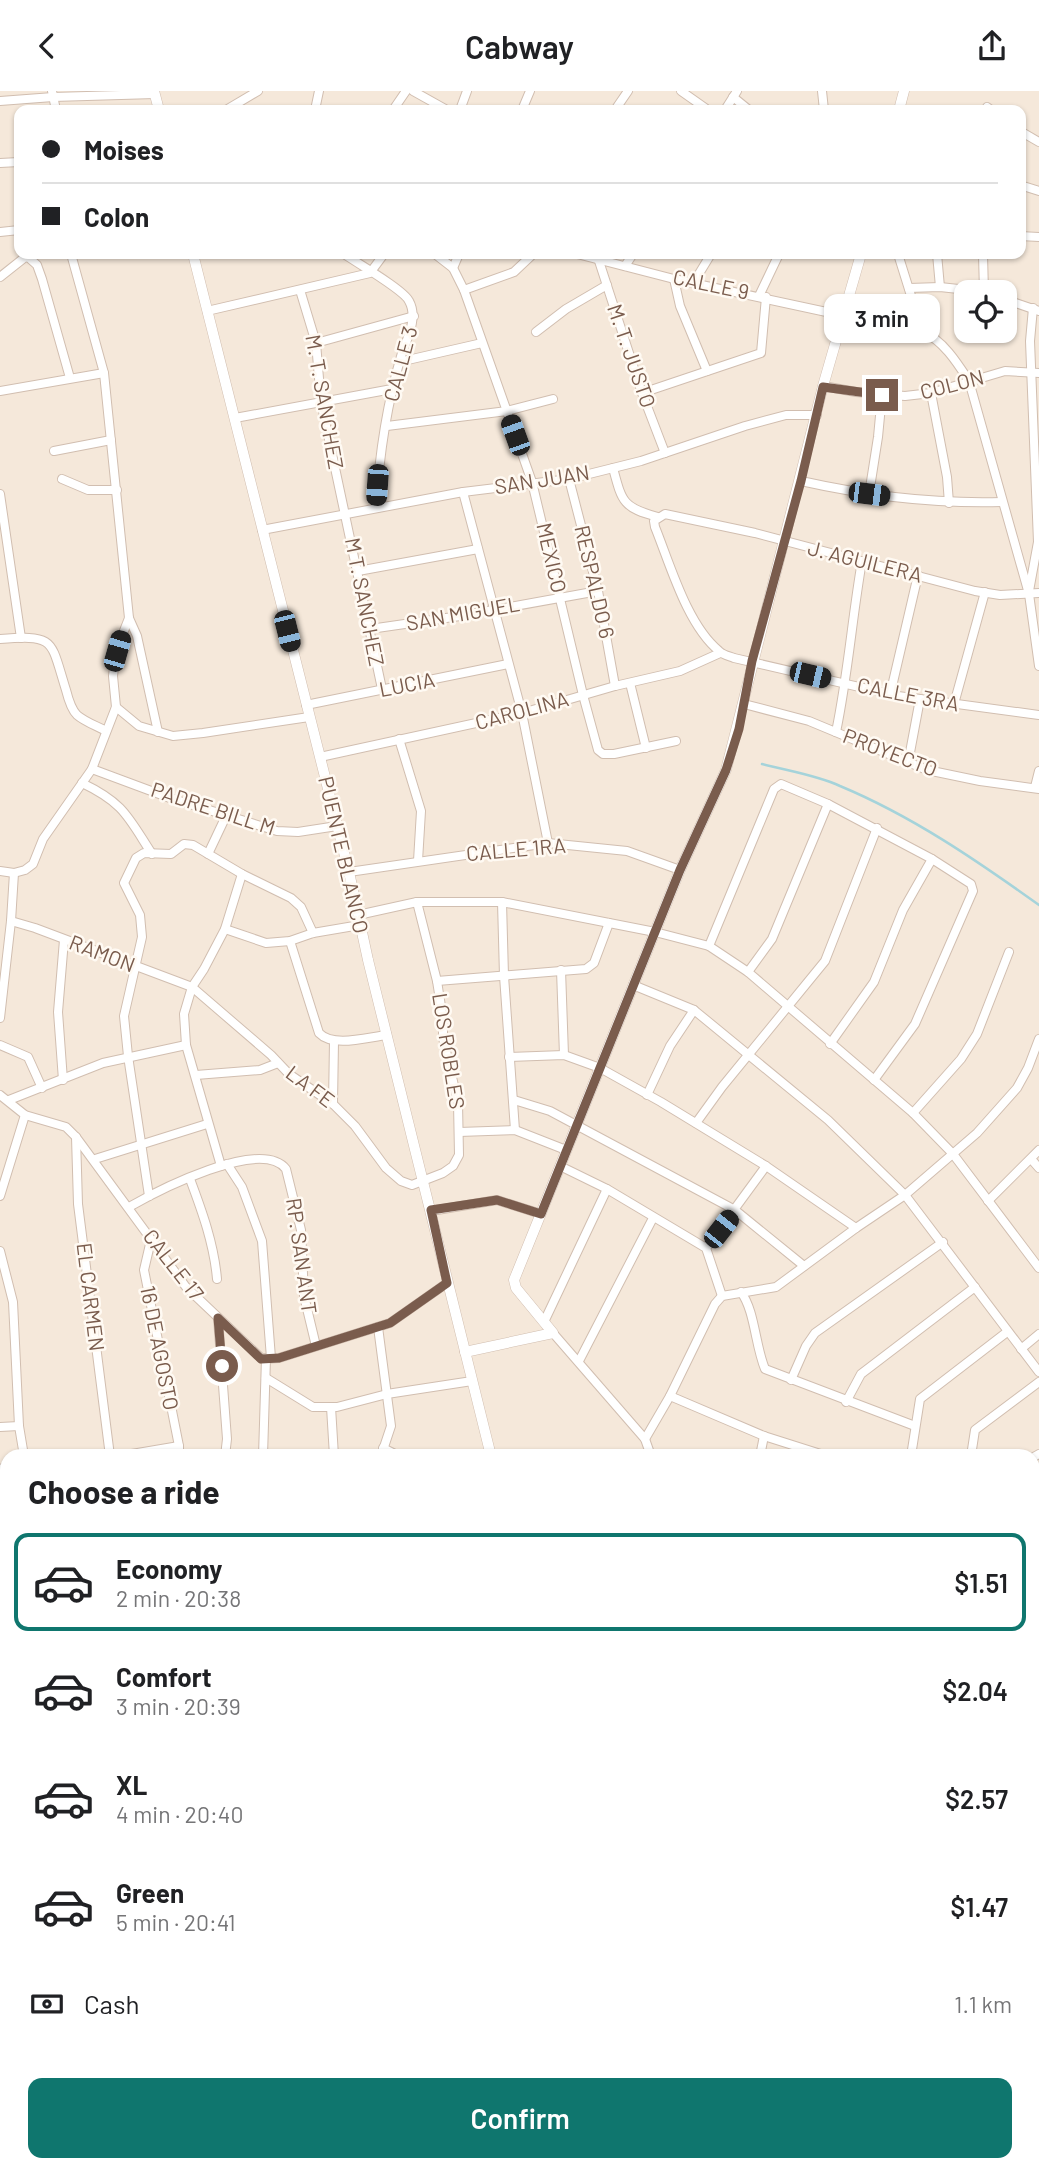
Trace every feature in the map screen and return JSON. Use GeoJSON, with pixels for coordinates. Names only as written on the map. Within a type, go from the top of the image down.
{"type":"FeatureCollection","features":[{"type":"Feature","properties":{"kind":"street"},"geometry":{"type":"LineString","coordinates":[[234,105],[258,91]]}},
{"type":"Feature","properties":{"kind":"street"},"geometry":{"type":"LineString","coordinates":[[412,91],[438,105]]}},
{"type":"Feature","properties":{"kind":"street"},"geometry":{"type":"LineString","coordinates":[[681,91],[701,105]]}},
{"type":"Feature","properties":{"kind":"street"},"geometry":{"type":"LineString","coordinates":[[0,101],[53,94],[155,93]]}},
{"type":"Feature","properties":{"kind":"street"},"geometry":{"type":"LineString","coordinates":[[0,277],[23,259]]}},
{"type":"Feature","properties":{"kind":"street"},"geometry":{"type":"LineString","coordinates":[[30,259],[37,265],[42,279],[70,377]]}},
{"type":"Feature","properties":{"kind":"street"},"geometry":{"type":"LineString","coordinates":[[72,259],[104,373],[129,618],[137,636],[158,732]]}},
{"type":"Feature","properties":{"kind":"street","name":"PUENTE BLANCO"},"geometry":{"type":"LineString","coordinates":[[194,259],[349,872],[489,1449]]}},
{"type":"Feature","properties":{"kind":"street","name":"CALLE 3"},"geometry":{"type":"LineString","coordinates":[[351,259],[403,292],[410,302],[414,316],[392,390],[379,463],[376,508]]}},
{"type":"Feature","properties":{"kind":"street"},"geometry":{"type":"LineString","coordinates":[[207,311],[370,273],[380,259]]}},
{"type":"Feature","properties":{"kind":"street","name":"MEXICO"},"geometry":{"type":"LineString","coordinates":[[441,259],[453,268],[464,290],[532,482],[598,750],[603,754],[646,748]]}},
{"type":"Feature","properties":{"kind":"street"},"geometry":{"type":"LineString","coordinates":[[453,268],[457,259]]}},
{"type":"Feature","properties":{"kind":"street"},"geometry":{"type":"LineString","coordinates":[[464,290],[514,272],[528,259]]}},
{"type":"Feature","properties":{"kind":"street","name":"M. T. JUSTO"},"geometry":{"type":"LineString","coordinates":[[598,259],[642,393],[665,453]]}},
{"type":"Feature","properties":{"kind":"street","name":"CALLE 9"},"geometry":{"type":"LineString","coordinates":[[601,259],[674,279],[845,316]]}},
{"type":"Feature","properties":{"kind":"street"},"geometry":{"type":"LineString","coordinates":[[625,266],[630,259]]}},
{"type":"Feature","properties":{"kind":"street"},"geometry":{"type":"LineString","coordinates":[[694,282],[708,259]]}},
{"type":"Feature","properties":{"kind":"street"},"geometry":{"type":"LineString","coordinates":[[642,393],[761,353],[762,296],[777,259]]}},
{"type":"Feature","properties":{"kind":"street"},"geometry":{"type":"LineString","coordinates":[[649,1449],[645,1439],[544,1322],[514,1285],[514,1280],[680,870],[726,770],[823,387],[860,259]]}},
{"type":"Feature","properties":{"kind":"street"},"geometry":{"type":"LineString","coordinates":[[900,259],[922,331],[956,362],[969,381],[1029,594],[1039,666]]}},
{"type":"Feature","properties":{"kind":"street"},"geometry":{"type":"LineString","coordinates":[[937,259],[940,287]]}},
{"type":"Feature","properties":{"kind":"street"},"geometry":{"type":"LineString","coordinates":[[983,259],[984,280]]}},
{"type":"Feature","properties":{"kind":"street"},"geometry":{"type":"LineString","coordinates":[[674,279],[680,306],[707,371]]}},
{"type":"Feature","properties":{"kind":"street"},"geometry":{"type":"LineString","coordinates":[[536,332],[566,309],[607,285]]}},
{"type":"Feature","properties":{"kind":"street"},"geometry":{"type":"LineString","coordinates":[[909,288],[954,289]]}},
{"type":"Feature","properties":{"kind":"street","name":"M. T. SANCHEZ"},"geometry":{"type":"LineString","coordinates":[[300,290],[316,343],[321,402],[346,515]]}},
{"type":"Feature","properties":{"kind":"street"},"geometry":{"type":"LineString","coordinates":[[1017,303],[1036,310],[1030,341],[1036,373],[1038,542],[1029,594]]}},
{"type":"Feature","properties":{"kind":"street"},"geometry":{"type":"LineString","coordinates":[[316,343],[414,316]]}},
{"type":"Feature","properties":{"kind":"street"},"geometry":{"type":"LineString","coordinates":[[839,334],[922,331]]}},
{"type":"Feature","properties":{"kind":"street"},"geometry":{"type":"LineString","coordinates":[[400,362],[482,343]]}},
{"type":"Feature","properties":{"kind":"street","name":"COLON"},"geometry":{"type":"LineString","coordinates":[[823,387],[882,395],[931,393],[1005,372],[1036,373]]}},
{"type":"Feature","properties":{"kind":"street"},"geometry":{"type":"LineString","coordinates":[[0,391],[104,373]]}},
{"type":"Feature","properties":{"kind":"street"},"geometry":{"type":"LineString","coordinates":[[235,418],[392,390]]}},
{"type":"Feature","properties":{"kind":"street"},"geometry":{"type":"LineString","coordinates":[[931,393],[947,477],[949,503]]}},
{"type":"Feature","properties":{"kind":"street"},"geometry":{"type":"LineString","coordinates":[[869,494],[882,395]]}},
{"type":"Feature","properties":{"kind":"street"},"geometry":{"type":"LineString","coordinates":[[387,426],[507,411],[553,399]]}},
{"type":"Feature","properties":{"kind":"street","name":"SAN JUAN"},"geometry":{"type":"LineString","coordinates":[[262,530],[463,492],[569,479],[665,453],[786,415],[817,415]]}},
{"type":"Feature","properties":{"kind":"street"},"geometry":{"type":"LineString","coordinates":[[54,451],[111,440]]}},
{"type":"Feature","properties":{"kind":"street"},"geometry":{"type":"LineString","coordinates":[[613,468],[621,495],[628,506],[656,519],[654,527],[686,601],[700,628],[720,653]]}},
{"type":"Feature","properties":{"kind":"street"},"geometry":{"type":"LineString","coordinates":[[62,479],[88,490],[117,490]]}},
{"type":"Feature","properties":{"kind":"street","name":"RESPALDO 6"},"geometry":{"type":"LineString","coordinates":[[569,479],[597,591],[615,686]]}},
{"type":"Feature","properties":{"kind":"street"},"geometry":{"type":"LineString","coordinates":[[801,481],[869,494],[949,503],[1002,502]]}},
{"type":"Feature","properties":{"kind":"street"},"geometry":{"type":"LineString","coordinates":[[463,492],[522,713],[548,843]]}},
{"type":"Feature","properties":{"kind":"street"},"geometry":{"type":"LineString","coordinates":[[0,494],[21,638]]}},
{"type":"Feature","properties":{"kind":"street","name":"J. AGUILERA"},"geometry":{"type":"LineString","coordinates":[[656,519],[665,514],[785,541],[985,593],[1039,593]]}},
{"type":"Feature","properties":{"kind":"street","name":"M T. SANCHEZ"},"geometry":{"type":"LineString","coordinates":[[346,515],[382,689]]}},
{"type":"Feature","properties":{"kind":"street"},"geometry":{"type":"LineString","coordinates":[[358,571],[478,549]]}},
{"type":"Feature","properties":{"kind":"street"},"geometry":{"type":"LineString","coordinates":[[836,731],[846,683],[862,561]]}},
{"type":"Feature","properties":{"kind":"street"},"geometry":{"type":"LineString","coordinates":[[890,695],[918,575]]}},
{"type":"Feature","properties":{"kind":"street","name":"SAN MIGUEL"},"geometry":{"type":"LineString","coordinates":[[370,629],[597,591]]}},
{"type":"Feature","properties":{"kind":"street"},"geometry":{"type":"LineString","coordinates":[[954,704],[985,593]]}},
{"type":"Feature","properties":{"kind":"street"},"geometry":{"type":"LineString","coordinates":[[0,871],[14,873],[33,864],[43,839],[92,769],[117,707],[113,676],[117,651],[129,618]]}},
{"type":"Feature","properties":{"kind":"street"},"geometry":{"type":"LineString","coordinates":[[0,639],[45,640],[52,649],[70,704],[76,714],[106,731]]}},
{"type":"Feature","properties":{"kind":"street","name":"CALLE 3RA"},"geometry":{"type":"LineString","coordinates":[[720,653],[890,695],[1039,715]]}},
{"type":"Feature","properties":{"kind":"street","name":"CAROLINA"},"geometry":{"type":"LineString","coordinates":[[320,757],[522,713],[615,686],[680,671],[720,653]]}},
{"type":"Feature","properties":{"kind":"street","name":"LUCIA"},"geometry":{"type":"LineString","coordinates":[[306,705],[508,664]]}},
{"type":"Feature","properties":{"kind":"street"},"geometry":{"type":"LineString","coordinates":[[630,683],[646,748],[676,741]]}},
{"type":"Feature","properties":{"kind":"street"},"geometry":{"type":"LineString","coordinates":[[908,763],[920,699]]}},
{"type":"Feature","properties":{"kind":"street","name":"PROYECTO"},"geometry":{"type":"LineString","coordinates":[[744,704],[809,721],[908,763],[969,779],[1037,788]]}},
{"type":"Feature","properties":{"kind":"street"},"geometry":{"type":"LineString","coordinates":[[117,707],[139,726],[173,736],[309,717]]}},
{"type":"Feature","properties":{"kind":"street"},"geometry":{"type":"LineString","coordinates":[[399,739],[421,811],[418,861]]}},
{"type":"Feature","properties":{"kind":"street","name":"PADRE BILL M"},"geometry":{"type":"LineString","coordinates":[[92,769],[277,831],[298,832],[337,826]]}},
{"type":"Feature","properties":{"kind":"street"},"geometry":{"type":"LineString","coordinates":[[1037,788],[1039,771]]}},
{"type":"Feature","properties":{"kind":"street"},"geometry":{"type":"LineString","coordinates":[[82,783],[107,795],[118,805],[152,854]]}},
{"type":"Feature","properties":{"kind":"street"},"geometry":{"type":"LineString","coordinates":[[709,946],[777,786],[781,784],[877,828],[971,884],[973,891],[915,1024],[874,1080]]}},
{"type":"Feature","properties":{"kind":"street"},"geometry":{"type":"LineString","coordinates":[[748,972],[772,939],[828,804]]}},
{"type":"Feature","properties":{"kind":"street"},"geometry":{"type":"LineString","coordinates":[[208,854],[226,816]]}},
{"type":"Feature","properties":{"kind":"street"},"geometry":{"type":"LineString","coordinates":[[696,1123],[825,961],[877,828]]}},
{"type":"Feature","properties":{"kind":"street","name":"CALLE 1RA"},"geometry":{"type":"LineString","coordinates":[[349,872],[548,843],[627,851],[680,870]]}},
{"type":"Feature","properties":{"kind":"street"},"geometry":{"type":"LineString","coordinates":[[149,1196],[124,1016],[134,966],[141,951],[140,915],[124,883],[136,858],[144,853],[171,854],[184,844],[193,845],[242,874],[291,898],[301,907],[313,933]]}},
{"type":"Feature","properties":{"kind":"street"},"geometry":{"type":"LineString","coordinates":[[830,1044],[874,982],[903,910],[932,859]]}},
{"type":"Feature","properties":{"kind":"street"},"geometry":{"type":"LineString","coordinates":[[0,1018],[12,921],[14,873]]}},
{"type":"Feature","properties":{"kind":"street"},"geometry":{"type":"LineString","coordinates":[[242,874],[225,929],[192,987],[184,1014],[186,1045],[207,1125],[224,1165],[242,1187],[262,1241],[269,1358],[263,1449]]}},
{"type":"Feature","properties":{"kind":"street"},"geometry":{"type":"LineString","coordinates":[[225,929],[266,943],[290,941],[417,902],[502,902],[656,932],[709,946],[748,972],[913,1114],[953,1154],[1039,1268]]}},
{"type":"Feature","properties":{"kind":"street","name":"LOS ROBLES"},"geometry":{"type":"LineString","coordinates":[[417,902],[437,981],[443,1038],[458,1104],[459,1132],[459,1155],[453,1166],[423,1181]]}},
{"type":"Feature","properties":{"kind":"street"},"geometry":{"type":"LineString","coordinates":[[502,902],[504,976],[515,1130]]}},
{"type":"Feature","properties":{"kind":"street"},"geometry":{"type":"LineString","coordinates":[[0,906],[12,907]]}},
{"type":"Feature","properties":{"kind":"street","name":"RAMON"},"geometry":{"type":"LineString","coordinates":[[12,921],[35,927],[192,987]]}},
{"type":"Feature","properties":{"kind":"street"},"geometry":{"type":"LineString","coordinates":[[437,981],[591,967],[609,923]]}},
{"type":"Feature","properties":{"kind":"street"},"geometry":{"type":"LineString","coordinates":[[63,1080],[58,1012],[64,940]]}},
{"type":"Feature","properties":{"kind":"street"},"geometry":{"type":"LineString","coordinates":[[290,941],[319,1033],[323,1037],[334,1041],[387,1035]]}},
{"type":"Feature","properties":{"kind":"street"},"geometry":{"type":"LineString","coordinates":[[913,1114],[961,1059],[976,1034],[1009,952]]}},
{"type":"Feature","properties":{"kind":"street"},"geometry":{"type":"LineString","coordinates":[[561,970],[564,1055]]}},
{"type":"Feature","properties":{"kind":"street"},"geometry":{"type":"LineString","coordinates":[[633,985],[694,1010],[828,1120],[905,1195],[1039,1372]]}},
{"type":"Feature","properties":{"kind":"street","name":"LA FE"},"geometry":{"type":"LineString","coordinates":[[192,987],[289,1075],[333,1104],[355,1126],[386,1168],[401,1181],[412,1185],[423,1181]]}},
{"type":"Feature","properties":{"kind":"street"},"geometry":{"type":"LineString","coordinates":[[648,1095],[670,1046],[694,1010]]}},
{"type":"Feature","properties":{"kind":"street"},"geometry":{"type":"LineString","coordinates":[[645,1439],[670,1396],[715,1304],[722,1296],[776,1287],[905,1195],[977,1133],[1017,1088],[1039,1039]]}},
{"type":"Feature","properties":{"kind":"street"},"geometry":{"type":"LineString","coordinates":[[333,1104],[334,1041]]}},
{"type":"Feature","properties":{"kind":"street"},"geometry":{"type":"LineString","coordinates":[[0,1045],[28,1057],[42,1088]]}},
{"type":"Feature","properties":{"kind":"street"},"geometry":{"type":"LineString","coordinates":[[9,1100],[103,1063],[186,1045]]}},
{"type":"Feature","properties":{"kind":"street"},"geometry":{"type":"LineString","coordinates":[[509,1057],[564,1055],[600,1068],[766,1166],[856,1228]]}},
{"type":"Feature","properties":{"kind":"street"},"geometry":{"type":"LineString","coordinates":[[196,1075],[260,1070],[278,1063]]}},
{"type":"Feature","properties":{"kind":"street","name":"CALLE 17"},"geometry":{"type":"LineString","coordinates":[[0,1095],[26,1115],[66,1127],[94,1159],[186,1287],[249,1349],[261,1359],[269,1358]]}},
{"type":"Feature","properties":{"kind":"street"},"geometry":{"type":"LineString","coordinates":[[514,1100],[550,1111],[735,1210],[804,1266]]}},
{"type":"Feature","properties":{"kind":"street"},"geometry":{"type":"LineString","coordinates":[[0,1196],[26,1115]]}},
{"type":"Feature","properties":{"kind":"street"},"geometry":{"type":"LineString","coordinates":[[94,1159],[207,1125]]}},
{"type":"Feature","properties":{"kind":"street"},"geometry":{"type":"LineString","coordinates":[[459,1132],[515,1130],[566,1150]]}},
{"type":"Feature","properties":{"kind":"street","name":"EL CARMEN"},"geometry":{"type":"LineString","coordinates":[[76,1137],[78,1204],[109,1449]]}},
{"type":"Feature","properties":{"kind":"street"},"geometry":{"type":"LineString","coordinates":[[988,1201],[1032,1160],[1039,1150]]}},
{"type":"Feature","properties":{"kind":"street","name":"RP. SAN ANT"},"geometry":{"type":"LineString","coordinates":[[129,1207],[224,1165],[251,1158],[277,1161],[286,1169],[301,1230],[304,1296],[316,1346]]}},
{"type":"Feature","properties":{"kind":"street"},"geometry":{"type":"LineString","coordinates":[[1032,1160],[1039,1168]]}},
{"type":"Feature","properties":{"kind":"street"},"geometry":{"type":"LineString","coordinates":[[559,1166],[607,1189],[706,1248],[722,1296]]}},
{"type":"Feature","properties":{"kind":"street"},"geometry":{"type":"LineString","coordinates":[[706,1248],[766,1166]]}},
{"type":"Feature","properties":{"kind":"street"},"geometry":{"type":"LineString","coordinates":[[190,1179],[210,1236],[217,1279]]}},
{"type":"Feature","properties":{"kind":"street"},"geometry":{"type":"LineString","coordinates":[[544,1322],[607,1189]]}},
{"type":"Feature","properties":{"kind":"street"},"geometry":{"type":"LineString","coordinates":[[431,1210],[497,1200],[541,1214]]}},
{"type":"Feature","properties":{"kind":"street"},"geometry":{"type":"LineString","coordinates":[[579,1361],[653,1218]]}},
{"type":"Feature","properties":{"kind":"street","name":"16 DE AGOSTO"},"geometry":{"type":"LineString","coordinates":[[151,1240],[144,1270],[178,1446]]}},
{"type":"Feature","properties":{"kind":"street"},"geometry":{"type":"LineString","coordinates":[[791,1380],[806,1346],[815,1333],[943,1242]]}},
{"type":"Feature","properties":{"kind":"street"},"geometry":{"type":"LineString","coordinates":[[0,1251],[13,1302],[19,1426],[23,1449]]}},
{"type":"Feature","properties":{"kind":"street"},"geometry":{"type":"LineString","coordinates":[[269,1358],[390,1323],[447,1283]]}},
{"type":"Feature","properties":{"kind":"street"},"geometry":{"type":"LineString","coordinates":[[846,1402],[861,1374],[975,1287]]}},
{"type":"Feature","properties":{"kind":"street"},"geometry":{"type":"LineString","coordinates":[[741,1292],[747,1300],[757,1347],[765,1369],[915,1426]]}},
{"type":"Feature","properties":{"kind":"street"},"geometry":{"type":"LineString","coordinates":[[218,1318],[226,1449]]}},
{"type":"Feature","properties":{"kind":"street"},"geometry":{"type":"LineString","coordinates":[[378,1327],[391,1426],[383,1449]]}},
{"type":"Feature","properties":{"kind":"street"},"geometry":{"type":"LineString","coordinates":[[912,1449],[920,1399],[1007,1332]]}},
{"type":"Feature","properties":{"kind":"street"},"geometry":{"type":"LineString","coordinates":[[465,1352],[554,1333]]}},
{"type":"Feature","properties":{"kind":"street"},"geometry":{"type":"LineString","coordinates":[[1021,1349],[1039,1334]]}},
{"type":"Feature","properties":{"kind":"street"},"geometry":{"type":"LineString","coordinates":[[266,1378],[313,1407],[331,1407],[387,1394],[472,1381]]}},
{"type":"Feature","properties":{"kind":"street"},"geometry":{"type":"LineString","coordinates":[[972,1449],[975,1430],[1039,1382]]}},
{"type":"Feature","properties":{"kind":"street"},"geometry":{"type":"LineString","coordinates":[[670,1396],[764,1436],[805,1449]]}},
{"type":"Feature","properties":{"kind":"street"},"geometry":{"type":"LineString","coordinates":[[331,1407],[334,1449]]}},
{"type":"Feature","properties":{"kind":"street"},"geometry":{"type":"LineString","coordinates":[[0,1427],[19,1426]]}},
{"type":"Feature","properties":{"kind":"street"},"geometry":{"type":"LineString","coordinates":[[761,1449],[764,1436]]}},
{"type":"Feature","properties":{"kind":"street"},"geometry":{"type":"LineString","coordinates":[[161,1449],[178,1446]]}},
{"type":"Feature","properties":{"kind":"shaded area"},"geometry":{"type":"Polygon","coordinates":[[[0,91],[1039,91],[1039,1449],[0,1449],[0,91]]]}},
{"type":"Feature","properties":{"kind":"waterway"},"geometry":{"type":"LineString","coordinates":[[762,764],[831,782],[893,811],[967,855],[1039,905]]}},
{"type":"Feature","properties":{"kind":"route"},"geometry":{"type":"LineString","coordinates":[[222,1366],[218,1318],[261,1359],[279,1358],[390,1323],[447,1283],[431,1210],[497,1200],[541,1214],[680,870],[726,770],[739,729],[752,661],[801,481],[823,387],[882,395]]}}]}
